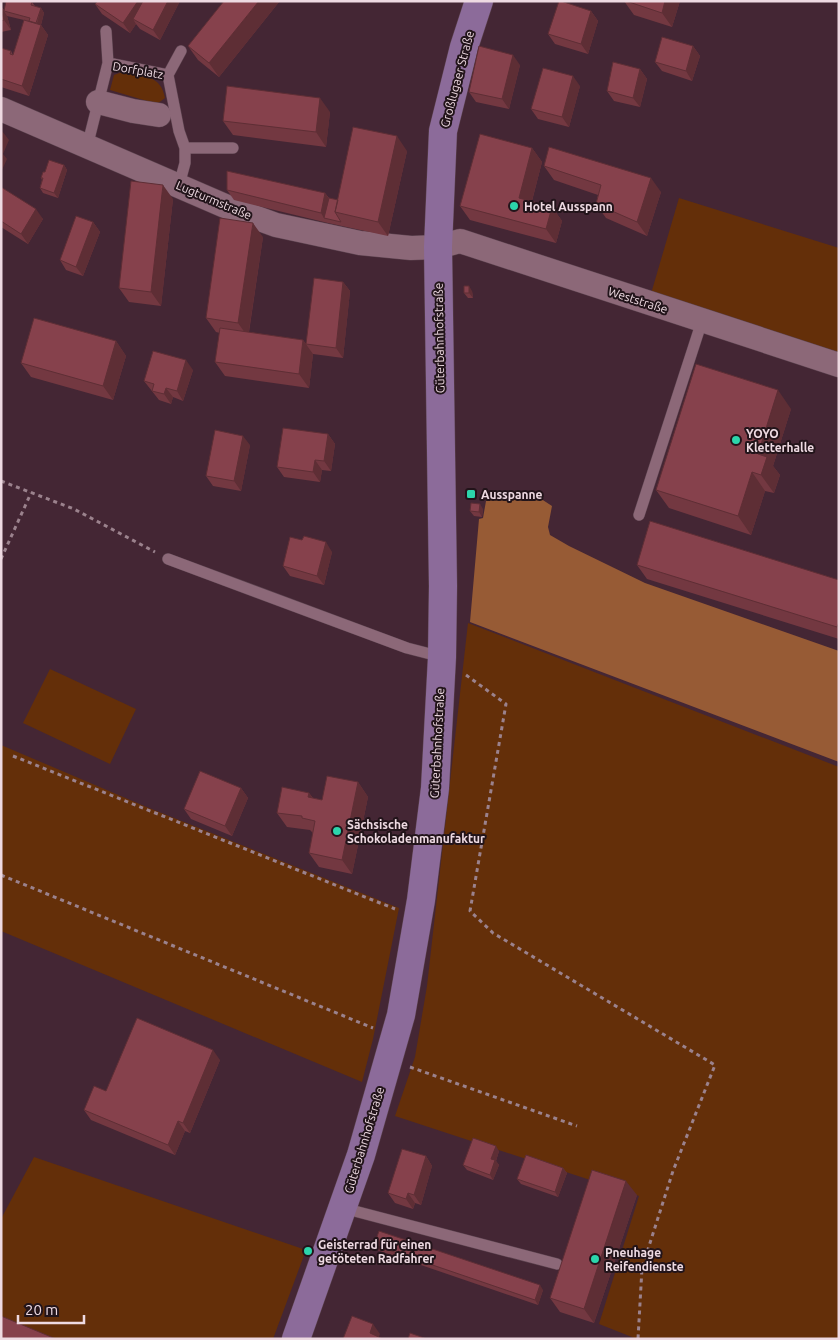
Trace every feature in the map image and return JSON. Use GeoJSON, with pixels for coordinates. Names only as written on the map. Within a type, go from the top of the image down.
{"type":"FeatureCollection","features":[{"type":"Feature","properties":{"kind":"main road","name":"Großlugaer Straße"},"geometry":{"type":"LineString","coordinates":[[438,247],[443,131],[464,47],[479,1]]}},
{"type":"Feature","properties":{"kind":"main road","name":"Güterbahnhofstraße"},"geometry":{"type":"LineString","coordinates":[[296,1339],[361,1154],[391,1049],[418,919],[435,788],[442,657],[443,586],[438,247]]}},
{"type":"Feature","properties":{"kind":"street"},"geometry":{"type":"LineString","coordinates":[[98,102],[132,119],[168,114]]}},
{"type":"Feature","properties":{"kind":"street","name":"Lugturmstraße"},"geometry":{"type":"LineString","coordinates":[[1,110],[232,209],[276,225],[360,243],[411,248],[438,247]]}},
{"type":"Feature","properties":{"kind":"street","name":"Weststraße"},"geometry":{"type":"LineString","coordinates":[[438,247],[460,241],[839,365]]}},
{"type":"Feature","properties":{"kind":"lane"},"geometry":{"type":"LineString","coordinates":[[106,31],[108,62]]}},
{"type":"Feature","properties":{"kind":"lane"},"geometry":{"type":"LineString","coordinates":[[168,75],[181,51]]}},
{"type":"Feature","properties":{"kind":"lane","name":"Dorfplatz"},"geometry":{"type":"LineString","coordinates":[[87,147],[108,62],[168,75],[168,114],[185,148],[186,163],[179,185]]}},
{"type":"Feature","properties":{"kind":"lane"},"geometry":{"type":"LineString","coordinates":[[185,148],[234,148]]}},
{"type":"Feature","properties":{"kind":"lane"},"geometry":{"type":"LineString","coordinates":[[639,515],[702,321]]}},
{"type":"Feature","properties":{"kind":"lane"},"geometry":{"type":"LineString","coordinates":[[168,559],[407,648],[442,657]]}},
{"type":"Feature","properties":{"kind":"lane"},"geometry":{"type":"LineString","coordinates":[[343,1208],[557,1264]]}},
{"type":"Feature","properties":{"kind":"path"},"geometry":{"type":"LineString","coordinates":[[1,481],[74,508],[168,559]]}},
{"type":"Feature","properties":{"kind":"path"},"geometry":{"type":"LineString","coordinates":[[1,559],[31,493]]}},
{"type":"Feature","properties":{"kind":"path"},"geometry":{"type":"LineString","coordinates":[[442,657],[506,704],[470,911],[492,933],[716,1065],[673,1171],[642,1268],[638,1339]]}},
{"type":"Feature","properties":{"kind":"path"},"geometry":{"type":"LineString","coordinates":[[13,756],[418,919]]}},
{"type":"Feature","properties":{"kind":"path"},"geometry":{"type":"LineString","coordinates":[[1,874],[391,1049],[578,1126]]}},
{"type":"Feature","properties":{"kind":"shaded area"},"geometry":{"type":"Polygon","coordinates":[[[125,71],[156,81],[163,90],[165,98],[157,104],[110,90],[114,75],[125,71]]]}},
{"type":"Feature","properties":{"kind":"shaded area"},"geometry":{"type":"Polygon","coordinates":[[[679,198],[839,248],[839,373],[648,304],[679,198]]]}},
{"type":"Feature","properties":{"kind":"shaded area"},"geometry":{"type":"Polygon","coordinates":[[[529,491],[552,506],[548,527],[550,535],[569,546],[645,583],[839,651],[839,762],[470,622],[479,519],[483,518],[486,501],[502,492],[529,491]]]}},
{"type":"Feature","properties":{"kind":"shaded area"},"geometry":{"type":"Polygon","coordinates":[[[468,623],[839,767],[839,1339],[637,1339],[599,1324],[639,1196],[395,1116],[415,1057],[427,986],[468,623]]]}},
{"type":"Feature","properties":{"kind":"shaded area"},"geometry":{"type":"Polygon","coordinates":[[[50,669],[136,709],[110,764],[23,723],[50,669]]]}},
{"type":"Feature","properties":{"kind":"shaded area"},"geometry":{"type":"Polygon","coordinates":[[[1,745],[149,808],[399,908],[373,1039],[362,1082],[1,931],[1,745]]]}},
{"type":"Feature","properties":{"kind":"shaded area"},"geometry":{"type":"Polygon","coordinates":[[[34,1157],[306,1250],[273,1339],[49,1339],[1,1319],[1,1219],[34,1157]]]}},
{"type":"Feature","properties":{"kind":"building"},"geometry":{"type":"Polygon","coordinates":[[[6,1],[29,1],[32,2],[31,5],[41,8],[36,23],[29,21],[30,18],[4,11],[6,1]]]}},
{"type":"Feature","properties":{"kind":"building"},"geometry":{"type":"Polygon","coordinates":[[[98,1],[138,1],[123,23],[95,4],[98,1]]]}},
{"type":"Feature","properties":{"kind":"building"},"geometry":{"type":"Polygon","coordinates":[[[143,1],[168,1],[153,30],[133,19],[143,1]]]}},
{"type":"Feature","properties":{"kind":"building"},"geometry":{"type":"Polygon","coordinates":[[[224,1],[259,1],[209,63],[188,46],[224,1]]]}},
{"type":"Feature","properties":{"kind":"building"},"geometry":{"type":"Polygon","coordinates":[[[559,1],[591,11],[581,44],[548,34],[559,1]]]}},
{"type":"Feature","properties":{"kind":"building"},"geometry":{"type":"Polygon","coordinates":[[[626,1],[665,1],[662,13],[626,1]]]}},
{"type":"Feature","properties":{"kind":"building"},"geometry":{"type":"Polygon","coordinates":[[[1,9],[4,20],[1,21],[1,9]]]}},
{"type":"Feature","properties":{"kind":"building"},"geometry":{"type":"Polygon","coordinates":[[[24,20],[41,25],[22,86],[1,79],[1,48],[11,51],[10,54],[13,55],[24,20]]]}},
{"type":"Feature","properties":{"kind":"building"},"geometry":{"type":"Polygon","coordinates":[[[662,37],[693,46],[686,71],[655,62],[662,37]]]}},
{"type":"Feature","properties":{"kind":"building"},"geometry":{"type":"Polygon","coordinates":[[[479,46],[513,55],[502,99],[469,92],[479,46]]]}},
{"type":"Feature","properties":{"kind":"building"},"geometry":{"type":"Polygon","coordinates":[[[613,62],[640,69],[633,98],[607,91],[613,62]]]}},
{"type":"Feature","properties":{"kind":"building"},"geometry":{"type":"Polygon","coordinates":[[[543,68],[573,76],[562,117],[531,109],[543,68]]]}},
{"type":"Feature","properties":{"kind":"building"},"geometry":{"type":"Polygon","coordinates":[[[227,86],[320,98],[316,132],[223,121],[227,86]]]}},
{"type":"Feature","properties":{"kind":"building"},"geometry":{"type":"Polygon","coordinates":[[[353,127],[397,136],[378,222],[335,212],[353,127]]]}},
{"type":"Feature","properties":{"kind":"building"},"geometry":{"type":"Polygon","coordinates":[[[480,134],[532,148],[519,198],[552,207],[546,229],[460,206],[480,134]]]}},
{"type":"Feature","properties":{"kind":"building"},"geometry":{"type":"Polygon","coordinates":[[[549,147],[651,178],[637,222],[596,204],[601,185],[544,166],[549,147]]]}},
{"type":"Feature","properties":{"kind":"building"},"geometry":{"type":"Polygon","coordinates":[[[49,160],[64,165],[54,193],[40,188],[43,178],[41,178],[49,160]]]}},
{"type":"Feature","properties":{"kind":"building"},"geometry":{"type":"Polygon","coordinates":[[[227,171],[325,193],[321,213],[227,190],[227,171]]]}},
{"type":"Feature","properties":{"kind":"building"},"geometry":{"type":"Polygon","coordinates":[[[131,181],[163,185],[151,292],[119,288],[131,181]]]}},
{"type":"Feature","properties":{"kind":"building"},"geometry":{"type":"Polygon","coordinates":[[[1,187],[36,209],[21,234],[1,221],[1,187]]]}},
{"type":"Feature","properties":{"kind":"building"},"geometry":{"type":"Polygon","coordinates":[[[329,198],[338,200],[335,212],[341,222],[324,218],[329,198]]]}},
{"type":"Feature","properties":{"kind":"building"},"geometry":{"type":"Polygon","coordinates":[[[76,216],[93,222],[76,267],[60,260],[76,216]]]}},
{"type":"Feature","properties":{"kind":"building"},"geometry":{"type":"Polygon","coordinates":[[[220,218],[253,223],[238,323],[206,318],[220,218]]]}},
{"type":"Feature","properties":{"kind":"building"},"geometry":{"type":"Polygon","coordinates":[[[314,278],[343,282],[336,348],[306,344],[314,278]]]}},
{"type":"Feature","properties":{"kind":"building"},"geometry":{"type":"Polygon","coordinates":[[[464,286],[469,286],[469,293],[464,293],[464,286]]]}},
{"type":"Feature","properties":{"kind":"building"},"geometry":{"type":"Polygon","coordinates":[[[34,318],[116,341],[103,386],[21,363],[34,318]]]}},
{"type":"Feature","properties":{"kind":"building"},"geometry":{"type":"Polygon","coordinates":[[[220,328],[303,340],[299,374],[215,362],[220,328]]]}},
{"type":"Feature","properties":{"kind":"building"},"geometry":{"type":"Polygon","coordinates":[[[153,351],[186,360],[177,391],[166,388],[164,394],[152,391],[154,384],[144,381],[153,351]]]}},
{"type":"Feature","properties":{"kind":"building","name":"YOYO Kletterhalle"},"geometry":{"type":"Polygon","coordinates":[[[696,364],[778,390],[758,454],[767,457],[761,475],[752,472],[738,516],[656,490],[696,364]]]}},
{"type":"Feature","properties":{"kind":"building"},"geometry":{"type":"Polygon","coordinates":[[[283,428],[328,434],[324,461],[315,460],[313,472],[277,467],[283,428]]]}},
{"type":"Feature","properties":{"kind":"building"},"geometry":{"type":"Polygon","coordinates":[[[215,430],[243,436],[234,481],[206,476],[215,430]]]}},
{"type":"Feature","properties":{"kind":"building"},"geometry":{"type":"Polygon","coordinates":[[[471,503],[480,504],[479,512],[470,511],[471,503]]]}},
{"type":"Feature","properties":{"kind":"building"},"geometry":{"type":"Polygon","coordinates":[[[650,521],[839,580],[839,622],[837,627],[637,565],[650,521]]]}},
{"type":"Feature","properties":{"kind":"building"},"geometry":{"type":"Polygon","coordinates":[[[304,536],[326,542],[317,576],[283,566],[290,537],[302,540],[304,536]]]}},
{"type":"Feature","properties":{"kind":"building"},"geometry":{"type":"Polygon","coordinates":[[[200,771],[241,788],[225,826],[184,809],[200,771]]]}},
{"type":"Feature","properties":{"kind":"building"},"geometry":{"type":"Polygon","coordinates":[[[327,776],[358,782],[342,860],[309,853],[315,821],[302,818],[302,816],[277,813],[282,787],[309,793],[308,797],[322,800],[327,776]]]}},
{"type":"Feature","properties":{"kind":"building"},"geometry":{"type":"Polygon","coordinates":[[[137,1018],[213,1050],[183,1123],[178,1121],[168,1145],[84,1110],[94,1086],[106,1091],[137,1018]]]}},
{"type":"Feature","properties":{"kind":"building"},"geometry":{"type":"Polygon","coordinates":[[[473,1138],[496,1146],[491,1159],[495,1160],[490,1175],[463,1165],[473,1138]]]}},
{"type":"Feature","properties":{"kind":"building"},"geometry":{"type":"Polygon","coordinates":[[[402,1149],[426,1156],[414,1195],[408,1193],[406,1199],[388,1193],[402,1149]]]}},
{"type":"Feature","properties":{"kind":"building"},"geometry":{"type":"Polygon","coordinates":[[[526,1155],[563,1168],[555,1192],[517,1179],[526,1155]]]}},
{"type":"Feature","properties":{"kind":"building"},"geometry":{"type":"Polygon","coordinates":[[[592,1170],[626,1181],[584,1309],[550,1298],[592,1170]]]}},
{"type":"Feature","properties":{"kind":"building"},"geometry":{"type":"Polygon","coordinates":[[[379,1231],[540,1285],[535,1300],[374,1245],[379,1231]]]}},
{"type":"Feature","properties":{"kind":"building"},"geometry":{"type":"Polygon","coordinates":[[[1,1316],[56,1339],[1,1339],[1,1316]]]}},
{"type":"Feature","properties":{"kind":"building"},"geometry":{"type":"Polygon","coordinates":[[[352,1316],[373,1324],[370,1333],[383,1339],[343,1339],[352,1316]]]}},
{"type":"Feature","properties":{"kind":"building"},"geometry":{"type":"Polygon","coordinates":[[[410,1333],[427,1339],[408,1339],[410,1333]]]}},
{"type":"Feature","properties":{"kind":"place","name":"Hotel Ausspann"},"geometry":{"type":"Point","coordinates":[514,206]}},
{"type":"Feature","properties":{"kind":"place","name":"YOYO Kletterhalle"},"geometry":{"type":"Point","coordinates":[736,440]}},
{"type":"Feature","properties":{"kind":"place","name":"Ausspanne"},"geometry":{"type":"Point","coordinates":[471,494]}},
{"type":"Feature","properties":{"kind":"place","name":"Sächsische Schokoladenmanufaktur"},"geometry":{"type":"Point","coordinates":[337,831]}},
{"type":"Feature","properties":{"kind":"place","name":"Geisterrad für einen getöteten Radfahrer"},"geometry":{"type":"Point","coordinates":[308,1251]}},
{"type":"Feature","properties":{"kind":"place","name":"Pneuhage Reifendienste"},"geometry":{"type":"Point","coordinates":[595,1259]}}]}
